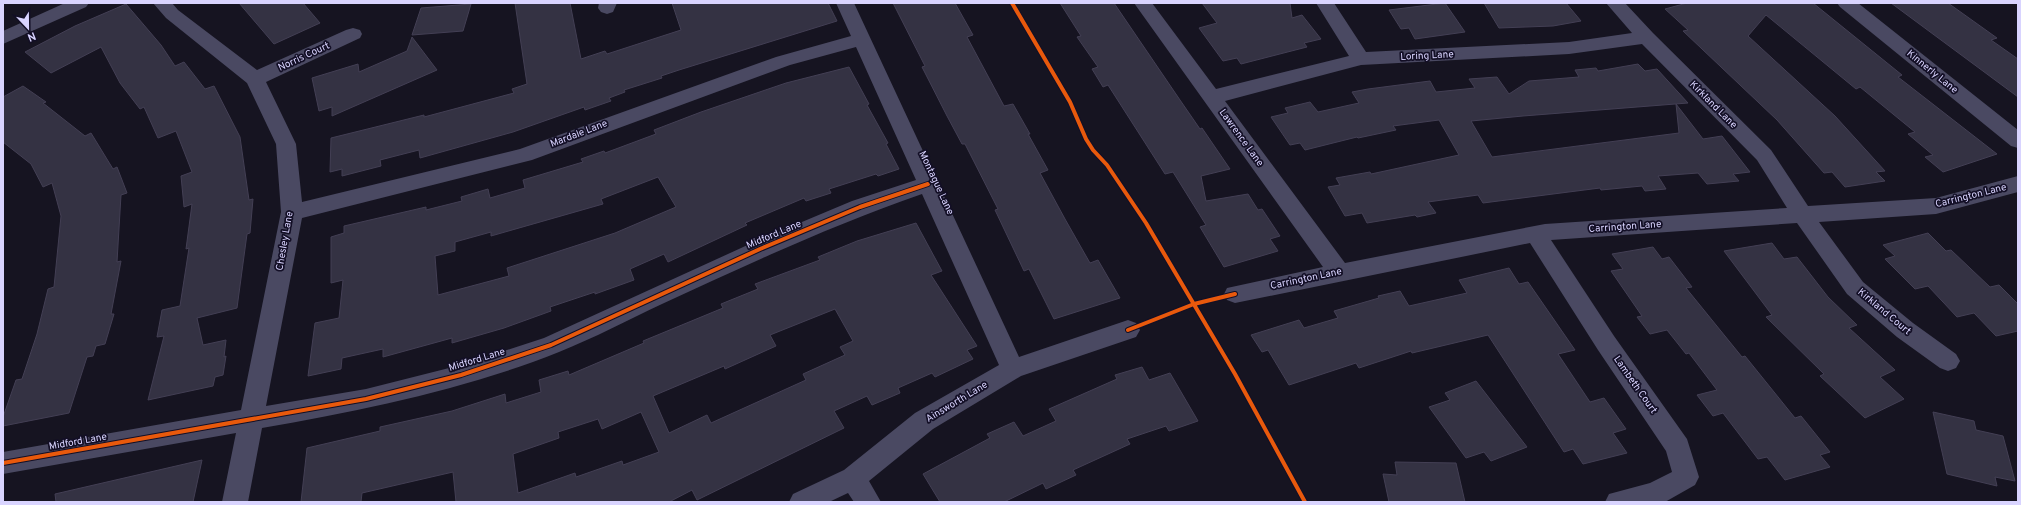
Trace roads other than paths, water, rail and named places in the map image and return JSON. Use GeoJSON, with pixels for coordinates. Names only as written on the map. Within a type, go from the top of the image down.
{"type":"FeatureCollection","features":[{"type":"Feature","properties":{"kind":"street"},"geometry":{"type":"LineString","coordinates":[[3,38],[80,3]]}},
{"type":"Feature","properties":{"kind":"street","name":"Chesley Lane"},"geometry":{"type":"LineString","coordinates":[[162,3],[172,14],[255,79],[286,144],[292,212],[249,421],[235,502]]}},
{"type":"Feature","properties":{"kind":"street","name":"Montague Lane"},"geometry":{"type":"LineString","coordinates":[[845,3],[1013,369]]}},
{"type":"Feature","properties":{"kind":"street","name":"Lawrence Lane"},"geometry":{"type":"LineString","coordinates":[[1143,3],[1339,272]]}},
{"type":"Feature","properties":{"kind":"street"},"geometry":{"type":"LineString","coordinates":[[1325,3],[1361,59]]}},
{"type":"Feature","properties":{"kind":"street","name":"Kirkland Lane"},"geometry":{"type":"LineString","coordinates":[[1615,3],[1646,37],[1764,155],[1802,214]]}},
{"type":"Feature","properties":{"kind":"street","name":"Kinnerly Lane"},"geometry":{"type":"LineString","coordinates":[[1846,3],[2018,141]]}},
{"type":"Feature","properties":{"kind":"street","name":"Norris Court"},"geometry":{"type":"LineString","coordinates":[[255,79],[353,34]]}},
{"type":"Feature","properties":{"kind":"street","name":"Loring Lane"},"geometry":{"type":"LineString","coordinates":[[1212,97],[1361,59],[1569,48],[1646,37]]}},
{"type":"Feature","properties":{"kind":"street","name":"Mardale Lane"},"geometry":{"type":"LineString","coordinates":[[292,212],[525,155],[604,124],[776,63],[862,39]]}},
{"type":"Feature","properties":{"kind":"street","name":"Midford Lane"},"geometry":{"type":"LineString","coordinates":[[3,463],[249,421],[366,399],[461,375],[551,345],[760,249],[860,207],[928,184]]}},
{"type":"Feature","properties":{"kind":"street","name":"Carrington Lane"},"geometry":{"type":"LineString","coordinates":[[1235,294],[1339,272],[1536,234],[1802,214],[1936,206],[2018,184]]}},
{"type":"Feature","properties":{"kind":"street","name":"Kirkland Court"},"geometry":{"type":"LineString","coordinates":[[1802,214],[1855,288],[1905,330],[1948,361]]}},
{"type":"Feature","properties":{"kind":"street","name":"Lambeth Court"},"geometry":{"type":"LineString","coordinates":[[1536,234],[1606,343],[1678,447],[1686,477],[1655,494],[1618,502]]}},
{"type":"Feature","properties":{"kind":"street","name":"Ainsworth Lane"},"geometry":{"type":"LineString","coordinates":[[802,502],[853,478],[924,421],[1013,369],[1128,330]]}},
{"type":"Feature","properties":{"kind":"street"},"geometry":{"type":"LineString","coordinates":[[853,478],[868,502]]}}]}
